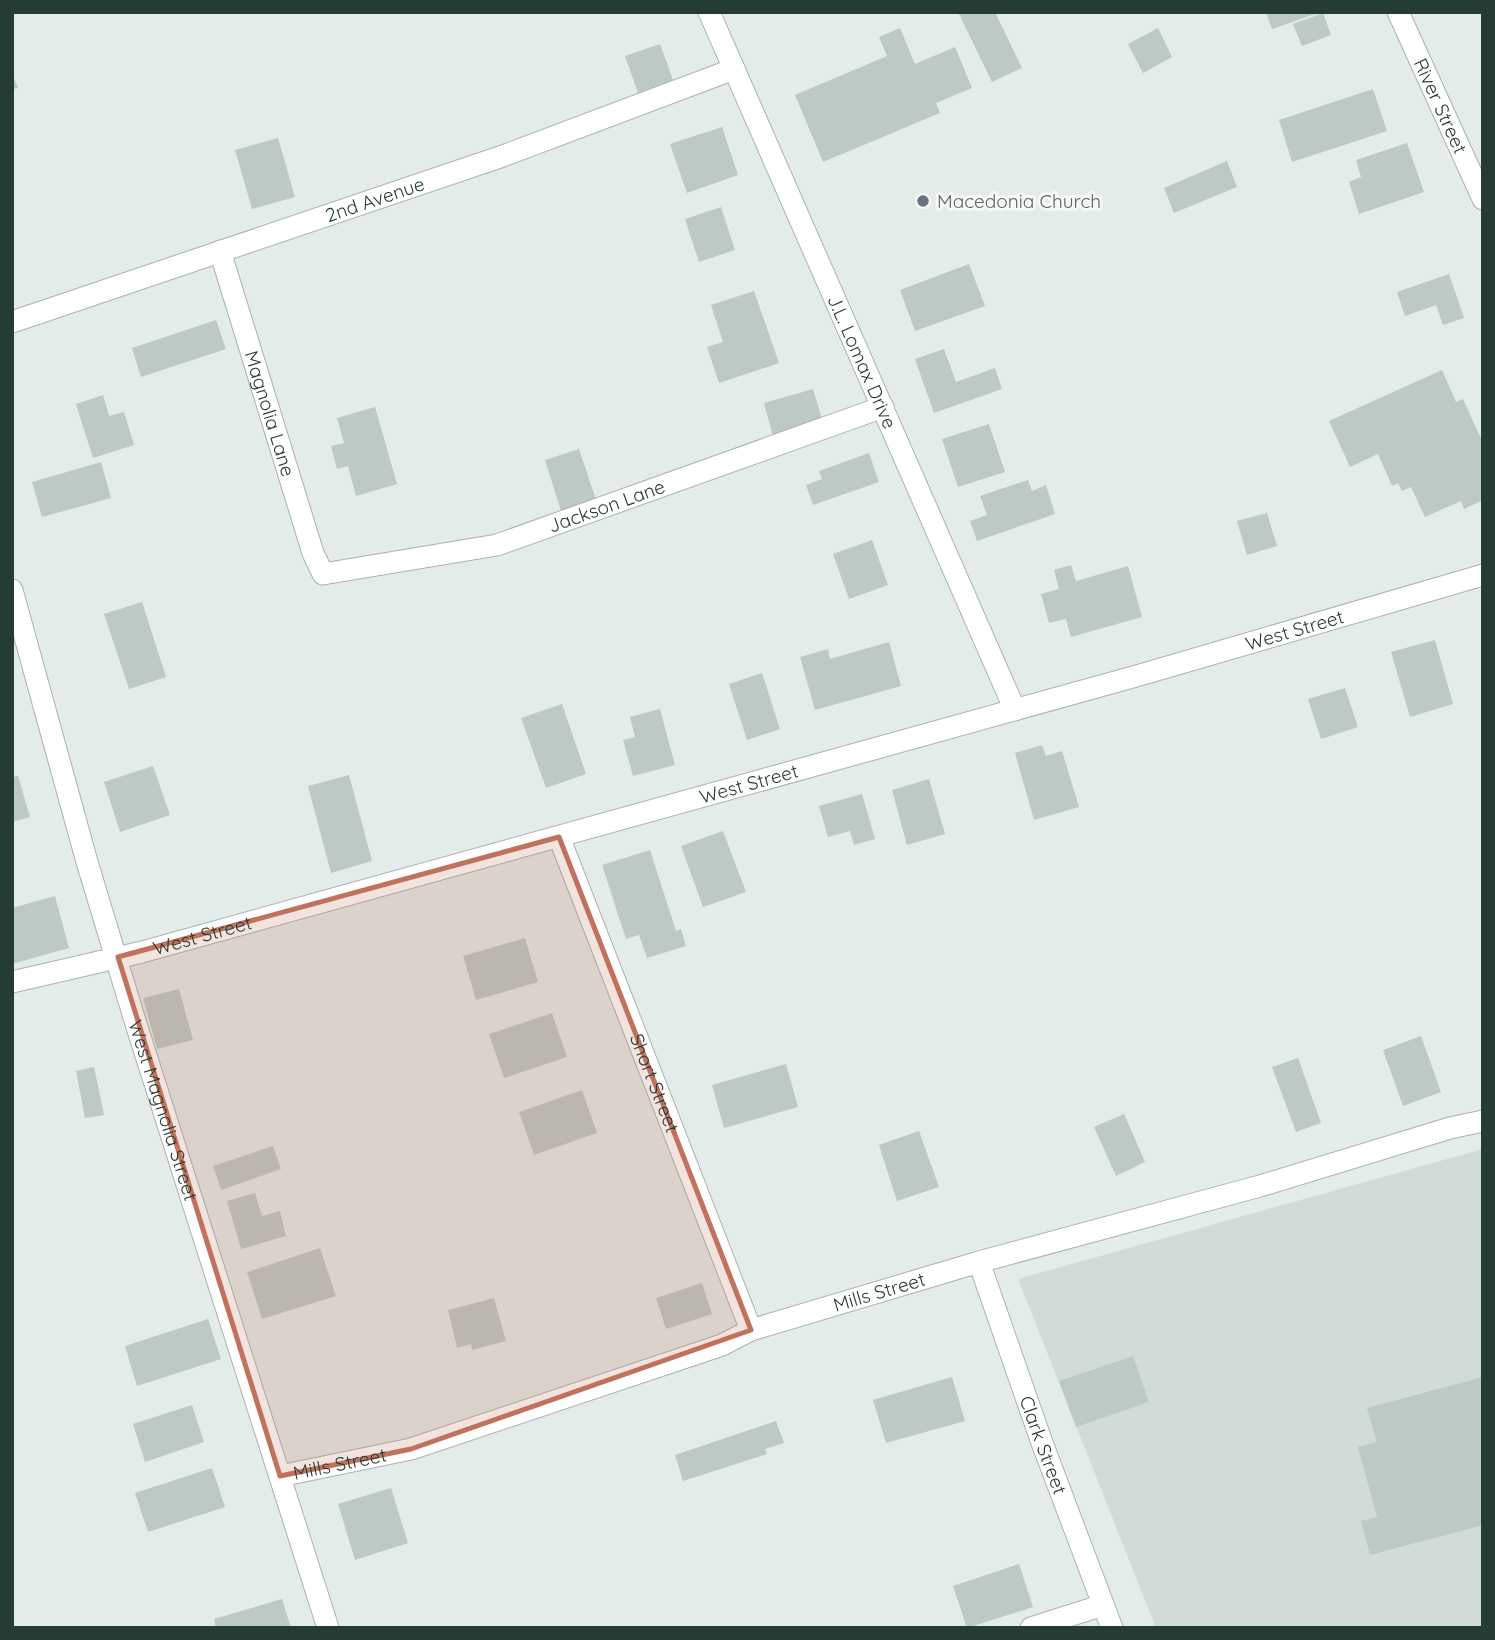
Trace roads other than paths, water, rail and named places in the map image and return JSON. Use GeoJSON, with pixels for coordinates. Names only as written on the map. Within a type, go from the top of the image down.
{"type":"FeatureCollection","features":[{"type":"Feature","properties":{"kind":"street","name":"J.L. Lomax Drive"},"geometry":{"type":"LineString","coordinates":[[709,12],[1015,710]]}},
{"type":"Feature","properties":{"kind":"street","name":"River Street"},"geometry":{"type":"LineString","coordinates":[[1398,12],[1483,199]]}},
{"type":"Feature","properties":{"kind":"street","name":"2nd Avenue"},"geometry":{"type":"LineString","coordinates":[[12,322],[500,157],[734,69]]}},
{"type":"Feature","properties":{"kind":"street","name":"Magnolia Lane"},"geometry":{"type":"LineString","coordinates":[[220,251],[313,553],[323,574]]}},
{"type":"Feature","properties":{"kind":"street","name":"Jackson Lane"},"geometry":{"type":"LineString","coordinates":[[323,574],[497,545],[883,407]]}},
{"type":"Feature","properties":{"kind":"street","name":"West Street"},"geometry":{"type":"LineString","coordinates":[[12,982],[118,957],[559,837],[1015,710],[1483,575]]}},
{"type":"Feature","properties":{"kind":"street","name":"West Magnolia Street"},"geometry":{"type":"LineString","coordinates":[[12,590],[87,862],[328,1628]]}},
{"type":"Feature","properties":{"kind":"street","name":"Short Street"},"geometry":{"type":"LineString","coordinates":[[559,837],[751,1330]]}},
{"type":"Feature","properties":{"kind":"street","name":"Mills Street"},"geometry":{"type":"LineString","coordinates":[[280,1476],[411,1449],[582,1394],[722,1345],[751,1330],[979,1262],[1260,1186],[1450,1128],[1483,1121]]}},
{"type":"Feature","properties":{"kind":"street","name":"Clark Street"},"geometry":{"type":"LineString","coordinates":[[979,1262],[1041,1440],[1112,1628]]}},
{"type":"Feature","properties":{"kind":"street"},"geometry":{"type":"LineString","coordinates":[[1031,1628],[1103,1605]]}},
{"type":"Feature","properties":{"kind":"place","name":"Macedonia Church"},"geometry":{"type":"Point","coordinates":[923,201]}}]}
